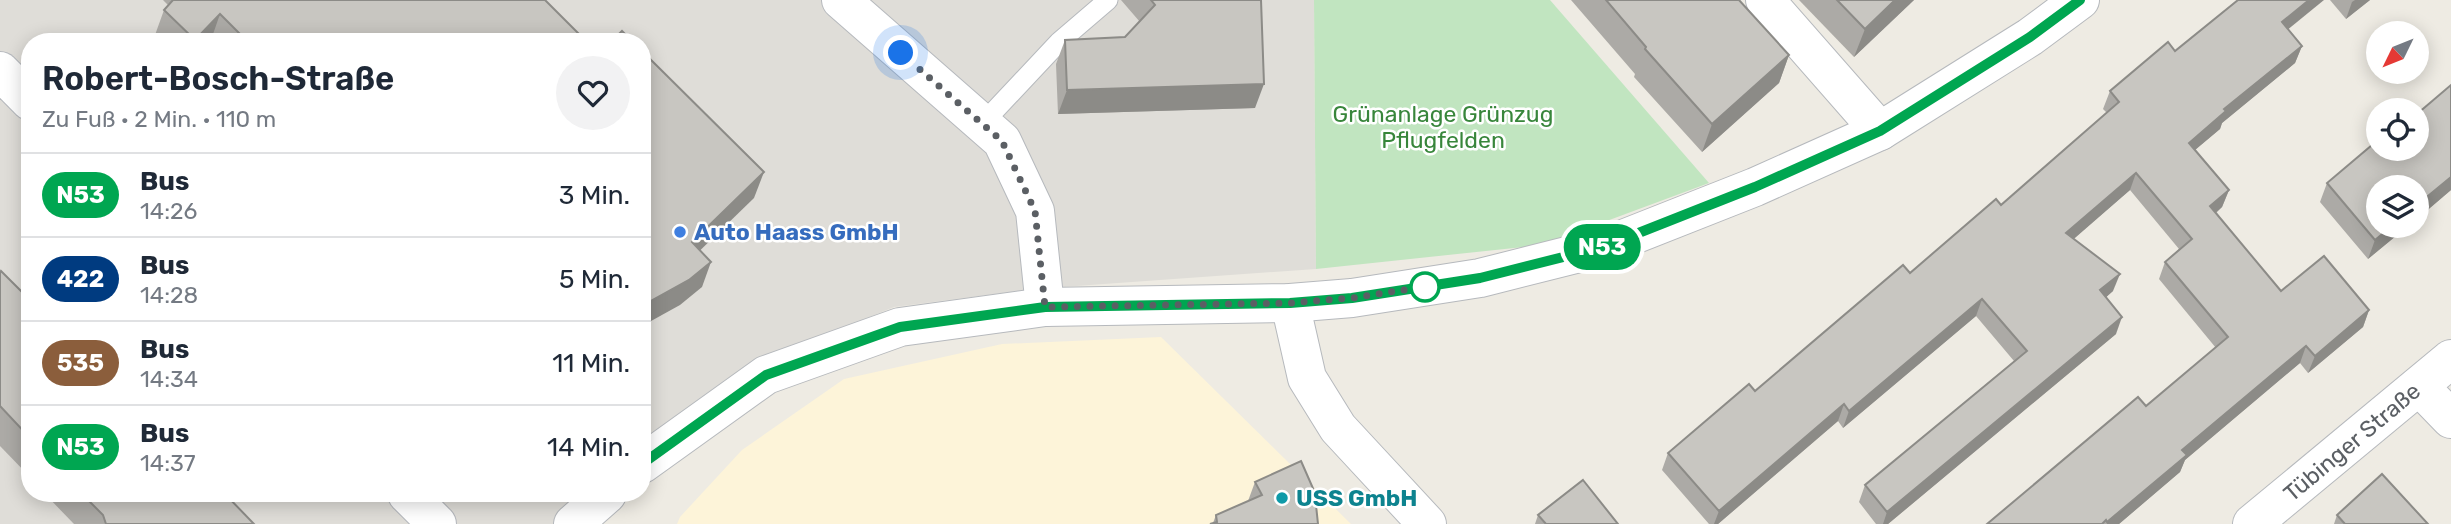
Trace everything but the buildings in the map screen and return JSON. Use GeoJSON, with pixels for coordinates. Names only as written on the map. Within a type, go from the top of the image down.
{"type":"FeatureCollection","features":[{"type":"Feature","properties":{"kind":"street"},"geometry":{"type":"LineString","coordinates":[[841,0],[1002,141],[1035,211],[1045,307]]}},
{"type":"Feature","properties":{"kind":"street"},"geometry":{"type":"LineString","coordinates":[[1765,0],[1880,131]]}},
{"type":"Feature","properties":{"kind":"street"},"geometry":{"type":"LineString","coordinates":[[651,458],[766,375],[900,327],[1045,307],[1290,303],[1352,298],[1480,278],[1603,247],[1755,187],[1880,131],[2030,37],[2080,0]]}},
{"type":"Feature","properties":{"kind":"street"},"geometry":{"type":"LineString","coordinates":[[0,71],[21,92]]}},
{"type":"Feature","properties":{"kind":"street"},"geometry":{"type":"LineString","coordinates":[[1290,303],[1307,378],[1338,428],[1427,524]]}},
{"type":"Feature","properties":{"kind":"street","name":"Tübinger Straße"},"geometry":{"type":"LineString","coordinates":[[2252,524],[2451,359]]}},
{"type":"Feature","properties":{"kind":"street"},"geometry":{"type":"LineString","coordinates":[[2419,386],[2451,419]]}},
{"type":"Feature","properties":{"kind":"street"},"geometry":{"type":"LineString","coordinates":[[415,502],[437,524]]}},
{"type":"Feature","properties":{"kind":"street"},"geometry":{"type":"LineString","coordinates":[[573,524],[598,502]]}},
{"type":"Feature","properties":{"kind":"lane"},"geometry":{"type":"LineString","coordinates":[[982,124],[1059,42],[1108,0]]}},
{"type":"Feature","properties":{"kind":"shaded area"},"geometry":{"type":"Polygon","coordinates":[[[0,0],[1314,0],[1316,269],[1034,289],[894,307],[754,364],[651,443],[651,33],[21,33],[21,502],[580,502],[555,524],[0,524],[0,0]]]}},
{"type":"Feature","properties":{"kind":"shaded area"},"geometry":{"type":"Polygon","coordinates":[[[1161,337],[1351,524],[677,524],[680,517],[742,450],[844,379],[1002,344],[1161,337]]]}},
{"type":"Feature","properties":{"kind":"green space","name":"Grünanlage Grünzug Pflugfelden"},"geometry":{"type":"Polygon","coordinates":[[[1314,0],[1550,0],[1709,183],[1542,245],[1316,269],[1314,0]]]}},
{"type":"Feature","properties":{"kind":"bus line","name":"N53"},"geometry":{"type":"LineString","coordinates":[[651,458],[766,375],[900,327],[1045,307],[1290,303],[1352,298],[1480,278],[1603,247],[1755,187],[1880,131],[2030,37],[2080,0]]}},
{"type":"Feature","properties":{"kind":"place","name":"Auto Haass GmbH"},"geometry":{"type":"Point","coordinates":[680,232]}},
{"type":"Feature","properties":{"kind":"place","name":"USS GmbH"},"geometry":{"type":"Point","coordinates":[1282,498]}},
{"type":"Feature","properties":{"kind":"route"},"geometry":{"type":"LineString","coordinates":[[901,53],[1002,141],[1035,211],[1045,307],[1290,303],[1352,298],[1429,286],[1425,287]]}}]}
